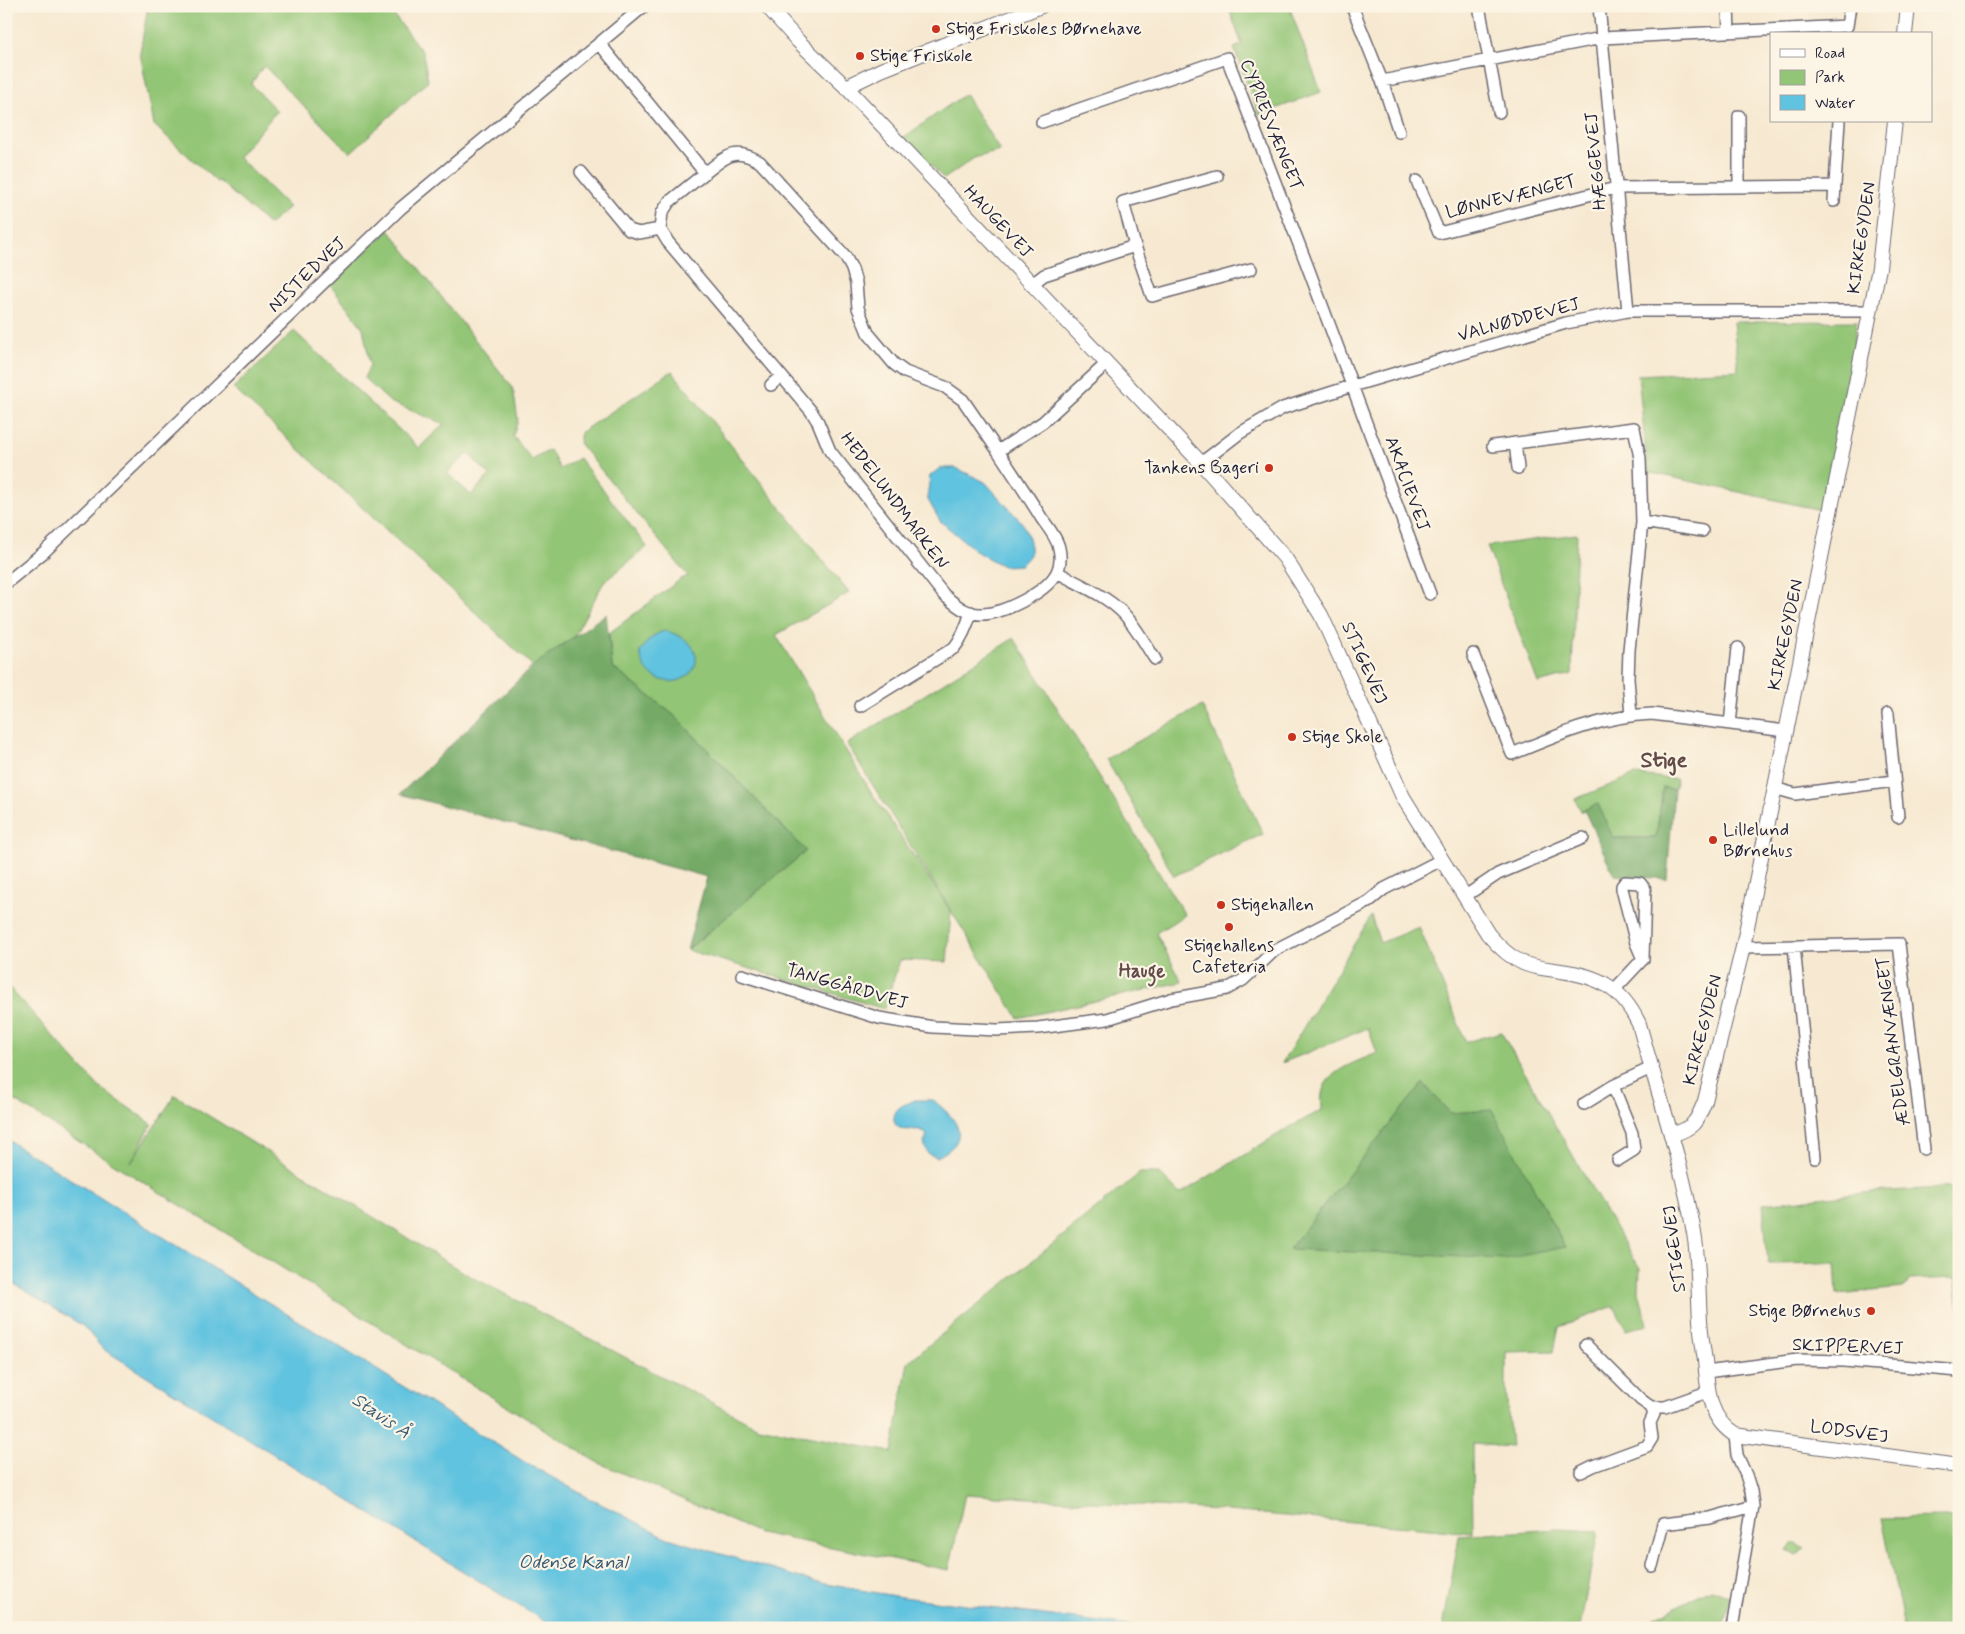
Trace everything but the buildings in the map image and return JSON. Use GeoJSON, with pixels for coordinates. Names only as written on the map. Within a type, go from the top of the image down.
{"type":"FeatureCollection","features":[{"type":"Feature","properties":{"kind":"street","name":"NISTEDVEJ"},"geometry":{"type":"LineString","coordinates":[[6,584],[44,552],[401,208],[644,6]]}},
{"type":"Feature","properties":{"kind":"street","name":"HAUGEVEJ"},"geometry":{"type":"LineString","coordinates":[[767,6],[798,41],[846,87],[1201,463]]}},
{"type":"Feature","properties":{"kind":"street"},"geometry":{"type":"LineString","coordinates":[[846,87],[1039,6]]}},
{"type":"Feature","properties":{"kind":"street"},"geometry":{"type":"LineString","coordinates":[[1352,6],[1382,82],[1399,132]]}},
{"type":"Feature","properties":{"kind":"street"},"geometry":{"type":"LineString","coordinates":[[1479,6],[1499,112]]}},
{"type":"Feature","properties":{"kind":"street","name":"HÆGGEVEJ"},"geometry":{"type":"LineString","coordinates":[[1599,6],[1628,312]]}},
{"type":"Feature","properties":{"kind":"street"},"geometry":{"type":"LineString","coordinates":[[1728,6],[1728,32]]}},
{"type":"Feature","properties":{"kind":"street"},"geometry":{"type":"LineString","coordinates":[[1382,82],[1602,38],[1847,26],[1850,6]]}},
{"type":"Feature","properties":{"kind":"street"},"geometry":{"type":"LineString","coordinates":[[1905,32],[1908,6]]}},
{"type":"Feature","properties":{"kind":"street"},"geometry":{"type":"LineString","coordinates":[[599,43],[705,173]]}},
{"type":"Feature","properties":{"kind":"street","name":"CYPRESVÆNGET"},"geometry":{"type":"LineString","coordinates":[[1042,122],[1227,58],[1352,386]]}},
{"type":"Feature","properties":{"kind":"street"},"geometry":{"type":"LineString","coordinates":[[1739,116],[1739,187]]}},
{"type":"Feature","properties":{"kind":"street"},"geometry":{"type":"LineString","coordinates":[[1834,201],[1839,122]]}},
{"type":"Feature","properties":{"kind":"street","name":"KIRKEGYDEN"},"geometry":{"type":"LineString","coordinates":[[1670,1135],[1687,1130],[1698,1118],[1743,947],[1879,268],[1895,122]]}},
{"type":"Feature","properties":{"kind":"street"},"geometry":{"type":"LineString","coordinates":[[582,172],[629,230],[639,233],[660,229],[662,213],[670,202],[733,153],[747,154],[760,162],[845,256],[856,282],[858,308],[868,333],[894,364],[905,372],[945,387],[963,400],[1059,547],[1059,567],[1055,576],[1044,587],[1006,610],[975,613],[954,648],[860,706]]}},
{"type":"Feature","properties":{"kind":"street"},"geometry":{"type":"LineString","coordinates":[[1217,176],[1123,202],[1135,246],[1152,296],[1251,269]]}},
{"type":"Feature","properties":{"kind":"street","name":"LØNNEVÆNGET"},"geometry":{"type":"LineString","coordinates":[[1417,182],[1439,233],[1616,188]]}},
{"type":"Feature","properties":{"kind":"street"},"geometry":{"type":"LineString","coordinates":[[1616,188],[1835,186]]}},
{"type":"Feature","properties":{"kind":"street","name":"HEDELUNDMARKEN"},"geometry":{"type":"LineString","coordinates":[[660,229],[668,242],[818,422],[830,451],[944,595],[956,606],[975,613]]}},
{"type":"Feature","properties":{"kind":"street"},"geometry":{"type":"LineString","coordinates":[[1031,285],[1044,275],[1135,246]]}},
{"type":"Feature","properties":{"kind":"street","name":"VALNØDDEVEJ"},"geometry":{"type":"LineString","coordinates":[[1201,463],[1240,433],[1283,408],[1566,323],[1628,312],[1871,311]]}},
{"type":"Feature","properties":{"kind":"street"},"geometry":{"type":"LineString","coordinates":[[998,451],[1043,422],[1106,364]]}},
{"type":"Feature","properties":{"kind":"street"},"geometry":{"type":"LineString","coordinates":[[771,385],[781,376]]}},
{"type":"Feature","properties":{"kind":"street","name":"AKACIEVEJ"},"geometry":{"type":"LineString","coordinates":[[1352,386],[1430,594]]}},
{"type":"Feature","properties":{"kind":"street"},"geometry":{"type":"LineString","coordinates":[[1493,446],[1634,428],[1640,458],[1642,522],[1629,650],[1628,678],[1631,715]]}},
{"type":"Feature","properties":{"kind":"street"},"geometry":{"type":"LineString","coordinates":[[1514,443],[1518,468]]}},
{"type":"Feature","properties":{"kind":"street","name":"STIGEVEJ"},"geometry":{"type":"LineString","coordinates":[[1201,463],[1285,558],[1316,605],[1403,797],[1488,934],[1510,955],[1524,964],[1591,977],[1614,990],[1633,1011],[1639,1024],[1687,1194],[1695,1235],[1700,1321],[1707,1392],[1713,1411],[1719,1421],[1727,1430],[1735,1435]]}},
{"type":"Feature","properties":{"kind":"street"},"geometry":{"type":"LineString","coordinates":[[1642,522],[1702,531]]}},
{"type":"Feature","properties":{"kind":"street"},"geometry":{"type":"LineString","coordinates":[[1057,572],[1112,603],[1128,619],[1155,659]]}},
{"type":"Feature","properties":{"kind":"street"},"geometry":{"type":"LineString","coordinates":[[1730,724],[1738,648]]}},
{"type":"Feature","properties":{"kind":"street"},"geometry":{"type":"LineString","coordinates":[[1473,654],[1512,754],[1574,729],[1631,715],[1652,714],[1786,731]]}},
{"type":"Feature","properties":{"kind":"street"},"geometry":{"type":"LineString","coordinates":[[1888,714],[1898,817]]}},
{"type":"Feature","properties":{"kind":"street"},"geometry":{"type":"LineString","coordinates":[[1774,788],[1795,794],[1894,781]]}},
{"type":"Feature","properties":{"kind":"street"},"geometry":{"type":"LineString","coordinates":[[1464,897],[1498,874],[1582,838]]}},
{"type":"Feature","properties":{"kind":"street","name":"TANGGÅRDVEJ"},"geometry":{"type":"LineString","coordinates":[[742,974],[879,1018],[933,1027],[1012,1030],[1107,1019],[1171,999],[1227,989],[1243,980],[1275,950],[1368,902],[1384,889],[1442,860]]}},
{"type":"Feature","properties":{"kind":"street"},"geometry":{"type":"LineString","coordinates":[[1614,990],[1643,959],[1645,889],[1640,883],[1625,882],[1622,889],[1643,959]]}},
{"type":"Feature","properties":{"kind":"street","name":"ÆDELGRANVÆNGET"},"geometry":{"type":"LineString","coordinates":[[1743,947],[1899,944],[1924,1149]]}},
{"type":"Feature","properties":{"kind":"street"},"geometry":{"type":"LineString","coordinates":[[1794,946],[1815,1158]]}},
{"type":"Feature","properties":{"kind":"street"},"geometry":{"type":"LineString","coordinates":[[1584,1104],[1612,1086],[1651,1068]]}},
{"type":"Feature","properties":{"kind":"street"},"geometry":{"type":"LineString","coordinates":[[1612,1086],[1632,1133],[1634,1150],[1618,1160]]}},
{"type":"Feature","properties":{"kind":"street"},"geometry":{"type":"LineString","coordinates":[[1581,1472],[1647,1446],[1652,1438],[1650,1423],[1654,1414],[1652,1408],[1641,1400],[1586,1345]]}},
{"type":"Feature","properties":{"kind":"street","name":"SKIPPERVEJ"},"geometry":{"type":"LineString","coordinates":[[1706,1372],[1798,1360],[1844,1361],[1959,1371]]}},
{"type":"Feature","properties":{"kind":"street"},"geometry":{"type":"LineString","coordinates":[[1652,1408],[1665,1407],[1707,1392]]}},
{"type":"Feature","properties":{"kind":"street"},"geometry":{"type":"LineString","coordinates":[[1732,1628],[1753,1506],[1746,1475],[1737,1455],[1735,1435]]}},
{"type":"Feature","properties":{"kind":"street","name":"LODSVEJ"},"geometry":{"type":"LineString","coordinates":[[1735,1435],[1959,1466]]}},
{"type":"Feature","properties":{"kind":"street"},"geometry":{"type":"LineString","coordinates":[[1652,1566],[1663,1524],[1710,1518],[1753,1506]]}},
{"type":"Feature","properties":{"kind":"green space"},"geometry":{"type":"Polygon","coordinates":[[[148,6],[172,6],[173,9],[177,6],[387,6],[423,53],[428,81],[350,153],[264,66],[251,84],[277,111],[238,157],[289,207],[269,225],[219,181],[217,182],[154,125],[140,53],[148,6]]]}},
{"type":"Feature","properties":{"kind":"green space"},"geometry":{"type":"Polygon","coordinates":[[[1228,6],[1289,6],[1321,92],[1259,115],[1234,48],[1242,45],[1228,6]]]}},
{"type":"Feature","properties":{"kind":"green space"},"geometry":{"type":"Polygon","coordinates":[[[965,94],[1000,151],[974,158],[944,179],[904,137],[965,94]]]}},
{"type":"Feature","properties":{"kind":"green space"},"geometry":{"type":"Polygon","coordinates":[[[389,230],[513,388],[518,420],[513,436],[532,460],[550,450],[560,469],[579,458],[647,547],[604,582],[573,638],[533,666],[233,388],[294,331],[419,448],[444,424],[390,402],[364,378],[370,365],[363,328],[329,284],[389,230]],[[468,454],[447,473],[471,495],[490,475],[468,454]]]}},
{"type":"Feature","properties":{"kind":"green space"},"geometry":{"type":"Polygon","coordinates":[[[1857,321],[1825,511],[1648,472],[1638,375],[1738,370],[1733,322],[1857,321]]]}},
{"type":"Feature","properties":{"kind":"green space"},"geometry":{"type":"Polygon","coordinates":[[[672,371],[849,593],[776,635],[873,795],[951,911],[947,962],[900,960],[884,1009],[687,950],[806,851],[675,716],[612,667],[609,633],[681,579],[688,576],[579,443],[581,432],[672,371]]]}},
{"type":"Feature","properties":{"kind":"green space"},"geometry":{"type":"Polygon","coordinates":[[[1577,534],[1572,674],[1538,683],[1487,546],[1577,534]]]}},
{"type":"Feature","properties":{"kind":"green space"},"geometry":{"type":"Polygon","coordinates":[[[606,614],[612,667],[675,716],[806,851],[687,950],[707,877],[400,794],[533,666],[606,614]]]}},
{"type":"Feature","properties":{"kind":"green space"},"geometry":{"type":"Polygon","coordinates":[[[1014,638],[1185,915],[1156,933],[1182,982],[1018,1018],[847,744],[1014,638]]]}},
{"type":"Feature","properties":{"kind":"green space"},"geometry":{"type":"Polygon","coordinates":[[[1202,706],[1263,834],[1174,876],[1106,759],[1202,706]]]}},
{"type":"Feature","properties":{"kind":"green space"},"geometry":{"type":"Polygon","coordinates":[[[1635,775],[1677,779],[1674,789],[1663,788],[1656,838],[1613,838],[1598,804],[1581,811],[1575,799],[1635,775]]]}},
{"type":"Feature","properties":{"kind":"green space"},"geometry":{"type":"Polygon","coordinates":[[[1663,788],[1674,789],[1667,879],[1614,875],[1585,812],[1581,811],[1598,804],[1613,838],[1656,838],[1663,788]]]}},
{"type":"Feature","properties":{"kind":"green space"},"geometry":{"type":"Polygon","coordinates":[[[1371,916],[1380,943],[1419,927],[1466,1042],[1501,1032],[1640,1268],[1639,1291],[1647,1325],[1626,1330],[1614,1306],[1559,1327],[1554,1351],[1506,1352],[1506,1389],[1511,1447],[1472,1444],[1473,1533],[1218,1510],[965,1494],[949,1570],[759,1533],[599,1463],[125,1171],[6,1095],[6,984],[99,1087],[152,1124],[131,1162],[175,1095],[461,1271],[758,1427],[892,1452],[908,1362],[1140,1173],[1159,1173],[1180,1194],[1290,1127],[1322,1110],[1322,1094],[1329,1079],[1344,1068],[1377,1053],[1368,1028],[1282,1063],[1371,916]],[[1423,1083],[1289,1249],[1565,1247],[1492,1111],[1450,1113],[1423,1083]]]}},
{"type":"Feature","properties":{"kind":"green space"},"geometry":{"type":"Polygon","coordinates":[[[1423,1083],[1450,1113],[1492,1110],[1565,1247],[1506,1259],[1289,1249],[1423,1083]]]}},
{"type":"Feature","properties":{"kind":"green space"},"geometry":{"type":"Polygon","coordinates":[[[1959,1187],[1959,1308],[1955,1278],[1909,1280],[1905,1288],[1837,1294],[1835,1263],[1768,1264],[1763,1204],[1873,1192],[1959,1187]]]}},
{"type":"Feature","properties":{"kind":"green space"},"geometry":{"type":"Polygon","coordinates":[[[1947,1517],[1959,1520],[1959,1628],[1904,1628],[1882,1518],[1947,1517]]]}},
{"type":"Feature","properties":{"kind":"green space"},"geometry":{"type":"Polygon","coordinates":[[[1558,1529],[1598,1531],[1580,1628],[1443,1628],[1459,1536],[1558,1529]]]}},
{"type":"Feature","properties":{"kind":"green space"},"geometry":{"type":"Polygon","coordinates":[[[1793,1542],[1804,1549],[1797,1556],[1787,1550],[1793,1542]]]}},
{"type":"Feature","properties":{"kind":"green space"},"geometry":{"type":"Polygon","coordinates":[[[1711,1589],[1731,1597],[1724,1622],[1717,1628],[1636,1628],[1711,1589]]]}},
{"type":"Feature","properties":{"kind":"water"},"geometry":{"type":"Polygon","coordinates":[[[940,468],[956,468],[985,482],[1023,524],[1030,541],[1030,555],[1021,565],[1003,566],[980,554],[940,521],[927,498],[930,476],[940,468]]]}},
{"type":"Feature","properties":{"kind":"water"},"geometry":{"type":"Polygon","coordinates":[[[664,631],[681,637],[691,646],[696,655],[695,665],[690,673],[682,679],[672,681],[659,679],[648,672],[642,661],[640,652],[653,637],[664,631]]]}},
{"type":"Feature","properties":{"kind":"water"},"geometry":{"type":"Polygon","coordinates":[[[915,1100],[933,1100],[949,1114],[958,1129],[955,1143],[937,1157],[928,1154],[924,1143],[927,1135],[921,1130],[902,1129],[895,1124],[894,1118],[898,1109],[915,1100]]]}},
{"type":"Feature","properties":{"kind":"water","name":"Odense Kanal"},"geometry":{"type":"Polygon","coordinates":[[[6,1139],[523,1461],[589,1498],[668,1538],[814,1582],[895,1596],[1146,1628],[555,1628],[103,1349],[83,1326],[6,1279],[6,1139]]]}},
{"type":"Feature","properties":{"kind":"place","name":"Stige Friskoles Børnehave"},"geometry":{"type":"Point","coordinates":[936,29]}},
{"type":"Feature","properties":{"kind":"place","name":"Stige Friskole"},"geometry":{"type":"Point","coordinates":[860,56]}},
{"type":"Feature","properties":{"kind":"place","name":"Tankens Bageri"},"geometry":{"type":"Point","coordinates":[1269,468]}},
{"type":"Feature","properties":{"kind":"place","name":"Stige Skole"},"geometry":{"type":"Point","coordinates":[1292,737]}},
{"type":"Feature","properties":{"kind":"place","name":"Lillelund Børnehus"},"geometry":{"type":"Point","coordinates":[1713,840]}},
{"type":"Feature","properties":{"kind":"place","name":"Stigehallen"},"geometry":{"type":"Point","coordinates":[1221,905]}},
{"type":"Feature","properties":{"kind":"place","name":"Stigehallens Cafeteria"},"geometry":{"type":"Point","coordinates":[1229,927]}},
{"type":"Feature","properties":{"kind":"place","name":"Stige Børnehus"},"geometry":{"type":"Point","coordinates":[1871,1311]}},
{"type":"Feature","properties":{"kind":"district","name":"Stige"},"geometry":{"type":"Point","coordinates":[1664,761]}},
{"type":"Feature","properties":{"kind":"district","name":"Hauge"},"geometry":{"type":"Point","coordinates":[1142,971]}},
{"type":"Feature","properties":{"kind":"water label","name":"Stavis Å"},"geometry":{"type":"Point","coordinates":[381,1416]}}]}
